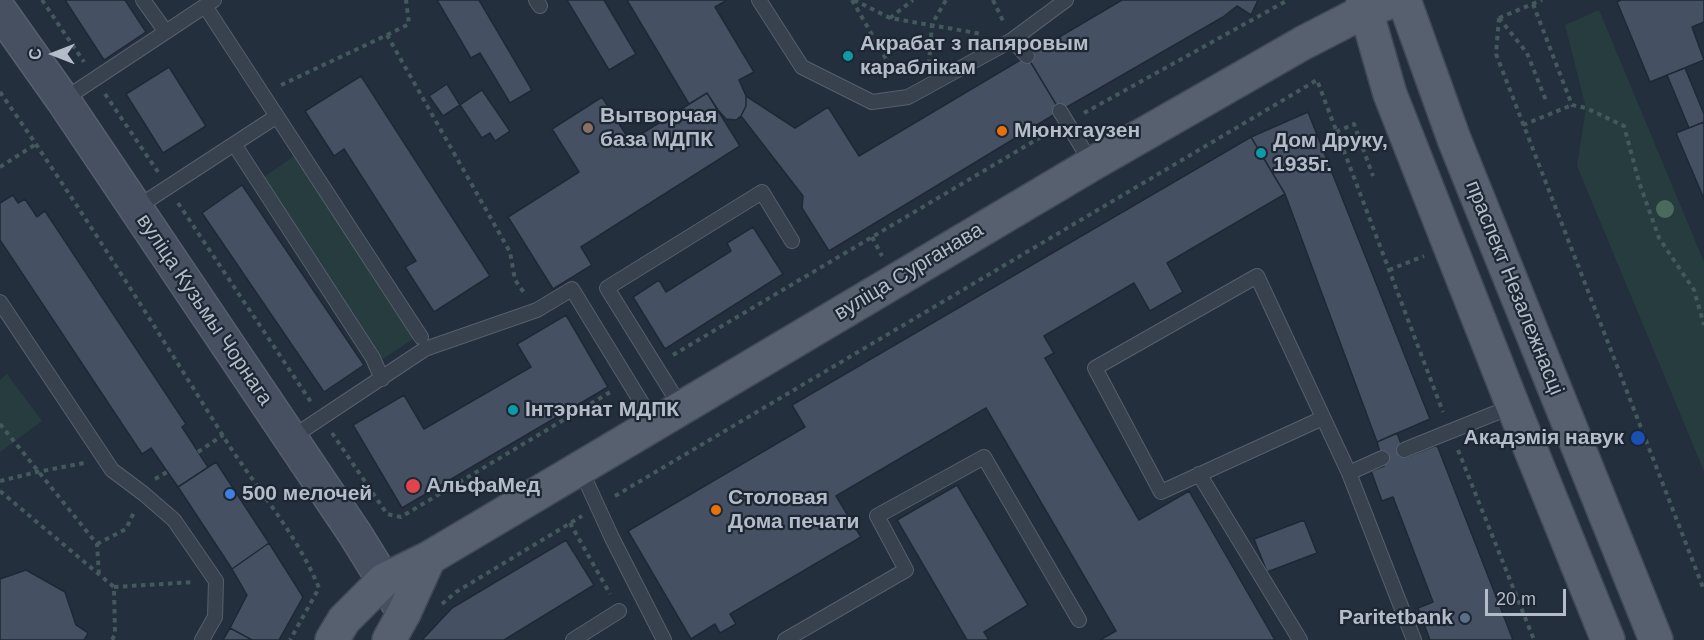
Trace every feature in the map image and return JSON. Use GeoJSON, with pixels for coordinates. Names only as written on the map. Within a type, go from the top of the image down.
{"type":"FeatureCollection","features":[{"type":"Feature","properties":{"kind":"main road","name":"праспект Незалежнасці"},"geometry":{"type":"LineString","coordinates":[[1404,0],[1454,139],[1656,640]]}},
{"type":"Feature","properties":{"kind":"main road","name":"праспект Незалежнасці"},"geometry":{"type":"LineString","coordinates":[[1374,4],[1390,94],[1608,640]]}},
{"type":"Feature","properties":{"kind":"main road","name":"вуліца Сурганава"},"geometry":{"type":"LineString","coordinates":[[332,640],[345,620],[384,580],[429,558],[1092,164],[1374,4]]}},
{"type":"Feature","properties":{"kind":"main road","name":"вуліца Кузьмы Чорнага"},"geometry":{"type":"LineString","coordinates":[[0,10],[136,208],[384,580],[396,627]]}},
{"type":"Feature","properties":{"kind":"main road"},"geometry":{"type":"LineString","coordinates":[[396,627],[429,558]]}},
{"type":"Feature","properties":{"kind":"lane"},"geometry":{"type":"LineString","coordinates":[[143,0],[166,32]]}},
{"type":"Feature","properties":{"kind":"lane"},"geometry":{"type":"LineString","coordinates":[[759,0],[802,67],[872,102],[908,97],[1012,40],[1066,0]]}},
{"type":"Feature","properties":{"kind":"lane"},"geometry":{"type":"LineString","coordinates":[[63,100],[209,3],[277,116],[422,337]]}},
{"type":"Feature","properties":{"kind":"lane"},"geometry":{"type":"LineString","coordinates":[[1012,40],[1027,56]]}},
{"type":"Feature","properties":{"kind":"lane"},"geometry":{"type":"LineString","coordinates":[[136,208],[277,116]]}},
{"type":"Feature","properties":{"kind":"lane"},"geometry":{"type":"LineString","coordinates":[[1064,116],[1092,164]]}},
{"type":"Feature","properties":{"kind":"lane"},"geometry":{"type":"LineString","coordinates":[[234,144],[373,358],[382,379]]}},
{"type":"Feature","properties":{"kind":"lane"},"geometry":{"type":"LineString","coordinates":[[668,415],[655,366],[607,288],[762,192],[792,241]]}},
{"type":"Feature","properties":{"kind":"lane"},"geometry":{"type":"LineString","coordinates":[[1323,418],[1161,492],[1095,368],[1257,276],[1349,473],[1414,640]]}},
{"type":"Feature","properties":{"kind":"lane"},"geometry":{"type":"LineString","coordinates":[[291,439],[425,349],[537,310],[572,289],[629,381],[668,415]]}},
{"type":"Feature","properties":{"kind":"lane"},"geometry":{"type":"LineString","coordinates":[[0,302],[112,470],[174,520],[216,581],[215,617],[202,640]]}},
{"type":"Feature","properties":{"kind":"lane"},"geometry":{"type":"LineString","coordinates":[[1404,450],[1513,406]]}},
{"type":"Feature","properties":{"kind":"lane"},"geometry":{"type":"LineString","coordinates":[[785,640],[906,570],[877,516],[984,457],[1079,620]]}},
{"type":"Feature","properties":{"kind":"lane"},"geometry":{"type":"LineString","coordinates":[[1349,473],[1382,458]]}},
{"type":"Feature","properties":{"kind":"lane"},"geometry":{"type":"LineString","coordinates":[[580,468],[597,507],[664,640]]}},
{"type":"Feature","properties":{"kind":"lane"},"geometry":{"type":"LineString","coordinates":[[1199,474],[1300,640]]}},
{"type":"Feature","properties":{"kind":"lane"},"geometry":{"type":"LineString","coordinates":[[573,640],[619,611]]}},
{"type":"Feature","properties":{"kind":"path"},"geometry":{"type":"LineString","coordinates":[[42,0],[387,514],[401,517],[629,381]]}},
{"type":"Feature","properties":{"kind":"path"},"geometry":{"type":"LineString","coordinates":[[263,94],[409,24],[406,0]]}},
{"type":"Feature","properties":{"kind":"path"},"geometry":{"type":"LineString","coordinates":[[853,0],[908,97]]}},
{"type":"Feature","properties":{"kind":"path"},"geometry":{"type":"LineString","coordinates":[[853,0],[890,18],[1012,40]]}},
{"type":"Feature","properties":{"kind":"path"},"geometry":{"type":"LineString","coordinates":[[890,18],[913,0]]}},
{"type":"Feature","properties":{"kind":"path"},"geometry":{"type":"LineString","coordinates":[[928,86],[932,24],[946,0]]}},
{"type":"Feature","properties":{"kind":"path"},"geometry":{"type":"LineString","coordinates":[[655,366],[1064,116],[1288,0]]}},
{"type":"Feature","properties":{"kind":"path"},"geometry":{"type":"LineString","coordinates":[[1499,18],[1542,0]]}},
{"type":"Feature","properties":{"kind":"path"},"geometry":{"type":"LineString","coordinates":[[1533,4],[1572,105]]}},
{"type":"Feature","properties":{"kind":"path"},"geometry":{"type":"LineString","coordinates":[[1499,18],[1527,53],[1547,103]]}},
{"type":"Feature","properties":{"kind":"path"},"geometry":{"type":"LineString","coordinates":[[1499,18],[1496,54],[1704,590]]}},
{"type":"Feature","properties":{"kind":"path"},"geometry":{"type":"LineString","coordinates":[[387,35],[510,252],[515,280],[537,310]]}},
{"type":"Feature","properties":{"kind":"path"},"geometry":{"type":"LineString","coordinates":[[440,606],[456,592],[570,523],[1317,80],[1450,431],[1534,640]]}},
{"type":"Feature","properties":{"kind":"path"},"geometry":{"type":"LineString","coordinates":[[0,92],[309,564],[319,588],[290,640]]}},
{"type":"Feature","properties":{"kind":"path"},"geometry":{"type":"LineString","coordinates":[[1523,125],[1572,105],[1586,108],[1624,126],[1639,182],[1659,238],[1694,290],[1704,325]]}},
{"type":"Feature","properties":{"kind":"path"},"geometry":{"type":"LineString","coordinates":[[1336,132],[1354,124],[1374,176]]}},
{"type":"Feature","properties":{"kind":"path"},"geometry":{"type":"LineString","coordinates":[[0,167],[36,144]]}},
{"type":"Feature","properties":{"kind":"path"},"geometry":{"type":"LineString","coordinates":[[1389,270],[1419,258]]}},
{"type":"Feature","properties":{"kind":"path"},"geometry":{"type":"LineString","coordinates":[[0,424],[97,544],[99,576]]}},
{"type":"Feature","properties":{"kind":"path"},"geometry":{"type":"LineString","coordinates":[[198,452],[223,435]]}},
{"type":"Feature","properties":{"kind":"path"},"geometry":{"type":"LineString","coordinates":[[0,481],[105,459]]}},
{"type":"Feature","properties":{"kind":"path"},"geometry":{"type":"LineString","coordinates":[[0,491],[114,587],[216,581]]}},
{"type":"Feature","properties":{"kind":"path"},"geometry":{"type":"LineString","coordinates":[[97,544],[126,530],[144,494]]}},
{"type":"Feature","properties":{"kind":"path"},"geometry":{"type":"LineString","coordinates":[[570,523],[619,611]]}},
{"type":"Feature","properties":{"kind":"path"},"geometry":{"type":"LineString","coordinates":[[112,640],[115,634],[114,587]]}},
{"type":"Feature","properties":{"kind":"green space"},"geometry":{"type":"Polygon","coordinates":[[[1599,10],[1704,262],[1704,471],[1577,166],[1586,108],[1565,25],[1599,10]]]}},
{"type":"Feature","properties":{"kind":"green space"},"geometry":{"type":"Polygon","coordinates":[[[296,155],[416,337],[383,359],[264,177],[296,155]]]}},
{"type":"Feature","properties":{"kind":"green space"},"geometry":{"type":"Polygon","coordinates":[[[7,374],[42,421],[0,452],[0,380],[7,374]]]}},
{"type":"Feature","properties":{"kind":"building"},"geometry":{"type":"Polygon","coordinates":[[[65,0],[125,0],[146,32],[104,60],[65,0]]]}},
{"type":"Feature","properties":{"kind":"building"},"geometry":{"type":"Polygon","coordinates":[[[437,0],[479,0],[532,90],[510,103],[480,53],[471,58],[437,0]]]}},
{"type":"Feature","properties":{"kind":"building"},"geometry":{"type":"Polygon","coordinates":[[[567,0],[604,0],[636,54],[609,70],[567,0]]]}},
{"type":"Feature","properties":{"kind":"building"},"geometry":{"type":"Polygon","coordinates":[[[627,0],[727,0],[715,7],[754,72],[739,80],[746,96],[746,106],[741,116],[736,120],[726,119],[707,93],[689,104],[627,0]]]}},
{"type":"Feature","properties":{"kind":"building"},"geometry":{"type":"Polygon","coordinates":[[[1122,0],[1258,0],[1251,15],[1237,6],[1223,17],[1060,111],[1027,56],[1122,0]]]}},
{"type":"Feature","properties":{"kind":"building"},"geometry":{"type":"Polygon","coordinates":[[[1621,0],[1704,0],[1704,22],[1692,27],[1704,60],[1650,82],[1617,2],[1621,0]]]}},
{"type":"Feature","properties":{"kind":"building"},"geometry":{"type":"Polygon","coordinates":[[[1027,56],[1060,111],[829,251],[802,208],[803,196],[741,116],[746,106],[746,96],[795,128],[828,107],[859,156],[1027,56]]]}},
{"type":"Feature","properties":{"kind":"building"},"geometry":{"type":"Polygon","coordinates":[[[169,67],[206,126],[163,153],[126,94],[169,67]]]}},
{"type":"Feature","properties":{"kind":"building"},"geometry":{"type":"Polygon","coordinates":[[[1685,68],[1704,114],[1704,122],[1689,128],[1667,75],[1685,68]]]}},
{"type":"Feature","properties":{"kind":"building"},"geometry":{"type":"Polygon","coordinates":[[[361,76],[490,276],[434,312],[405,267],[416,261],[344,149],[334,156],[305,111],[361,76]]]}},
{"type":"Feature","properties":{"kind":"building"},"geometry":{"type":"Polygon","coordinates":[[[447,84],[460,105],[443,116],[429,96],[447,84]]]}},
{"type":"Feature","properties":{"kind":"building"},"geometry":{"type":"Polygon","coordinates":[[[482,90],[510,131],[495,141],[490,133],[482,138],[460,105],[482,90]]]}},
{"type":"Feature","properties":{"kind":"building"},"geometry":{"type":"Polygon","coordinates":[[[707,93],[740,146],[581,247],[592,265],[553,289],[508,217],[579,172],[552,129],[602,97],[630,141],[707,93]]]}},
{"type":"Feature","properties":{"kind":"building"},"geometry":{"type":"Polygon","coordinates":[[[1308,112],[1430,419],[1377,442],[1285,194],[1251,137],[1308,112]]]}},
{"type":"Feature","properties":{"kind":"building"},"geometry":{"type":"Polygon","coordinates":[[[1704,122],[1704,199],[1676,133],[1704,122]]]}},
{"type":"Feature","properties":{"kind":"building"},"geometry":{"type":"Polygon","coordinates":[[[1251,137],[1285,194],[1167,263],[1183,292],[1150,311],[1134,283],[1044,336],[1054,353],[1045,358],[1139,520],[1189,491],[1275,640],[1100,640],[1116,631],[986,408],[836,496],[861,537],[730,614],[736,624],[720,633],[715,624],[691,639],[628,531],[805,427],[792,405],[1251,137]]]}},
{"type":"Feature","properties":{"kind":"building"},"geometry":{"type":"Polygon","coordinates":[[[242,185],[364,365],[324,392],[202,213],[242,185]]]}},
{"type":"Feature","properties":{"kind":"building"},"geometry":{"type":"Polygon","coordinates":[[[13,195],[18,203],[25,199],[37,217],[45,211],[186,424],[182,427],[208,467],[178,487],[151,448],[142,454],[0,240],[0,203],[13,195]]]}},
{"type":"Feature","properties":{"kind":"building"},"geometry":{"type":"Polygon","coordinates":[[[753,227],[783,274],[665,349],[633,297],[659,280],[666,292],[731,251],[727,243],[753,227]]]}},
{"type":"Feature","properties":{"kind":"building","name":"Інтэрнат МДПК"},"geometry":{"type":"Polygon","coordinates":[[[566,315],[608,387],[402,508],[353,425],[404,395],[424,429],[531,367],[517,344],[566,315]]]}},
{"type":"Feature","properties":{"kind":"building"},"geometry":{"type":"Polygon","coordinates":[[[1397,433],[1406,457],[1437,445],[1513,640],[1430,640],[1418,608],[1433,602],[1393,497],[1382,501],[1371,471],[1384,466],[1377,442],[1397,433]]]}},
{"type":"Feature","properties":{"kind":"building"},"geometry":{"type":"Polygon","coordinates":[[[216,462],[269,543],[232,569],[178,487],[216,462]]]}},
{"type":"Feature","properties":{"kind":"building"},"geometry":{"type":"Polygon","coordinates":[[[957,485],[1028,605],[984,632],[989,640],[967,640],[897,520],[957,485]]]}},
{"type":"Feature","properties":{"kind":"building"},"geometry":{"type":"Polygon","coordinates":[[[1304,520],[1317,553],[1267,572],[1254,539],[1304,520]]]}},
{"type":"Feature","properties":{"kind":"building"},"geometry":{"type":"Polygon","coordinates":[[[566,540],[594,585],[504,640],[422,640],[452,608],[566,540]]]}},
{"type":"Feature","properties":{"kind":"building"},"geometry":{"type":"Polygon","coordinates":[[[269,543],[303,597],[279,640],[252,640],[230,628],[247,595],[232,569],[269,543]]]}},
{"type":"Feature","properties":{"kind":"building"},"geometry":{"type":"Polygon","coordinates":[[[26,570],[65,592],[76,625],[88,633],[84,640],[0,640],[0,579],[26,570]]]}},
{"type":"Feature","properties":{"kind":"building"},"geometry":{"type":"Polygon","coordinates":[[[230,628],[252,640],[223,640],[230,628]]]}},
{"type":"Feature","properties":{"kind":"place","name":"Акрабат з папяровым караблікам"},"geometry":{"type":"Point","coordinates":[848,56]}},
{"type":"Feature","properties":{"kind":"place","name":"Вытворчая база МДПК"},"geometry":{"type":"Point","coordinates":[588,128]}},
{"type":"Feature","properties":{"kind":"place","name":"Мюнхгаузен"},"geometry":{"type":"Point","coordinates":[1002,131]}},
{"type":"Feature","properties":{"kind":"place","name":"Дом Друку, 1935г."},"geometry":{"type":"Point","coordinates":[1261,153]}},
{"type":"Feature","properties":{"kind":"place","name":"Інтэрнат МДПК"},"geometry":{"type":"Point","coordinates":[513,410]}},
{"type":"Feature","properties":{"kind":"place","name":"Акадэмія навук"},"geometry":{"type":"Point","coordinates":[1638,438]}},
{"type":"Feature","properties":{"kind":"place","name":"АльфаМед"},"geometry":{"type":"Point","coordinates":[413,486]}},
{"type":"Feature","properties":{"kind":"place","name":"500 мелочей"},"geometry":{"type":"Point","coordinates":[230,494]}},
{"type":"Feature","properties":{"kind":"place","name":"Столовая Дома печати"},"geometry":{"type":"Point","coordinates":[716,510]}},
{"type":"Feature","properties":{"kind":"place","name":"Paritetbank"},"geometry":{"type":"Point","coordinates":[1465,618]}}]}
